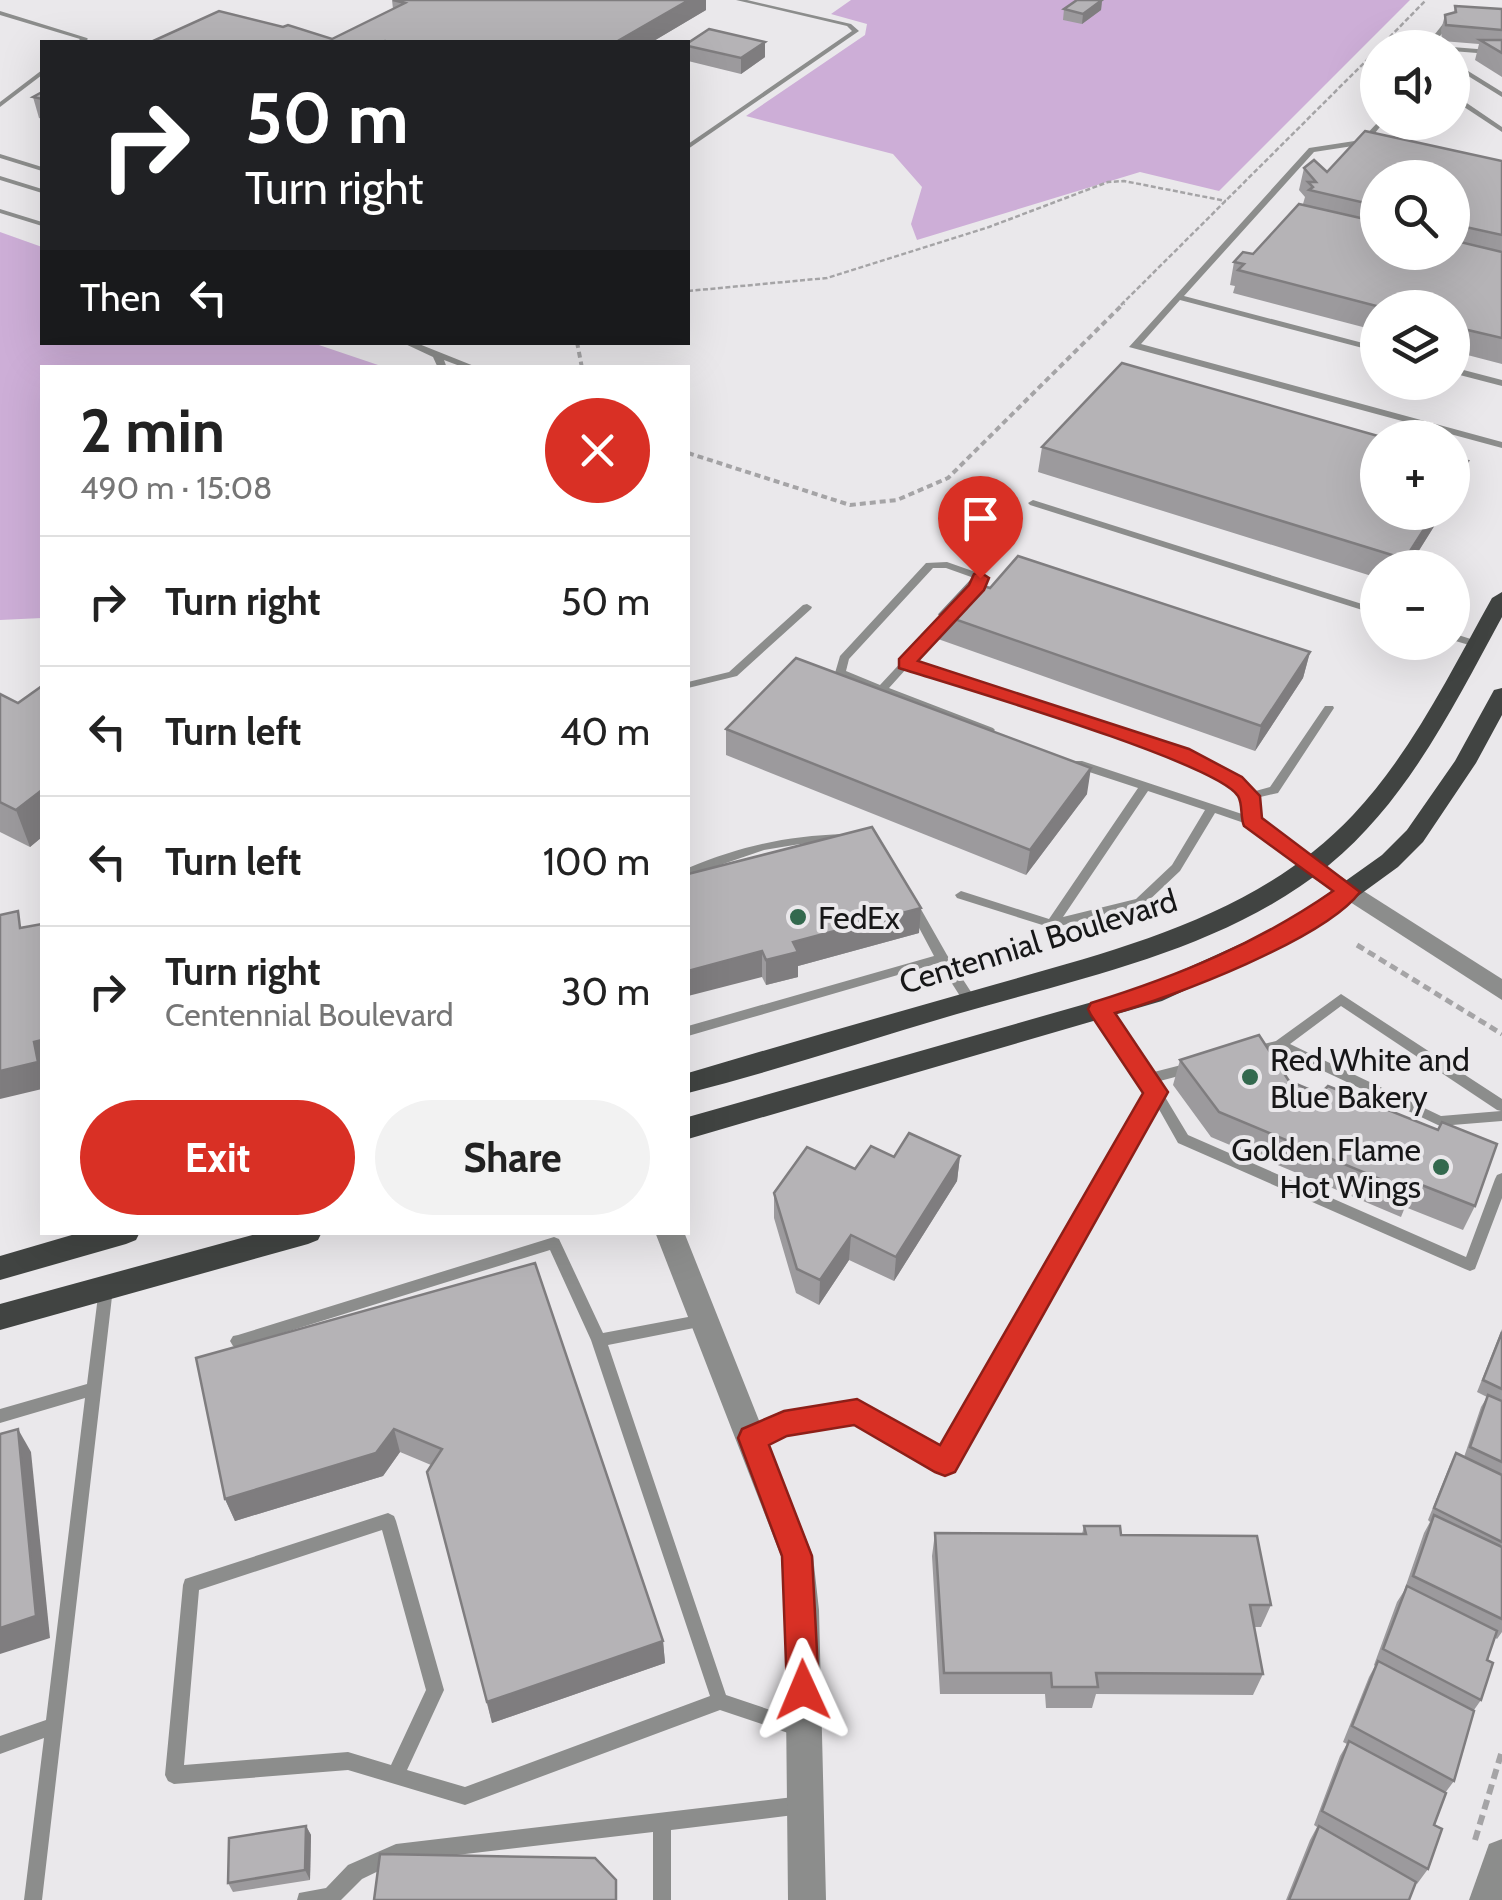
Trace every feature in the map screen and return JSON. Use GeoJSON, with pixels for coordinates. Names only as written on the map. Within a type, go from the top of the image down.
{"type":"FeatureCollection","features":[{"type":"Feature","properties":{"kind":"main road","name":"Centennial Boulevard"},"geometry":{"type":"LineString","coordinates":[[690,1082],[1175,940],[1259,900],[1338,844],[1390,787],[1419,746],[1502,598]]}},
{"type":"Feature","properties":{"kind":"main road"},"geometry":{"type":"LineString","coordinates":[[690,1127],[1153,994],[1294,930],[1348,892],[1415,836],[1465,764],[1502,694]]}},
{"type":"Feature","properties":{"kind":"main road"},"geometry":{"type":"LineString","coordinates":[[0,1268],[116,1235]]}},
{"type":"Feature","properties":{"kind":"main road"},"geometry":{"type":"LineString","coordinates":[[0,1317],[297,1235]]}},
{"type":"Feature","properties":{"kind":"street"},"geometry":{"type":"LineString","coordinates":[[1310,865],[1502,991]]}},
{"type":"Feature","properties":{"kind":"street"},"geometry":{"type":"LineString","coordinates":[[670,1235],[797,1556],[806,1900]]}},
{"type":"Feature","properties":{"kind":"street"},"geometry":{"type":"LineString","coordinates":[[1488,1850],[1488,1900]]}},
{"type":"Feature","properties":{"kind":"lane"},"geometry":{"type":"LineString","coordinates":[[690,146],[856,31],[849,24],[739,0]]}},
{"type":"Feature","properties":{"kind":"lane"},"geometry":{"type":"LineString","coordinates":[[1441,30],[1457,11]]}},
{"type":"Feature","properties":{"kind":"lane"},"geometry":{"type":"LineString","coordinates":[[0,13],[83,40]]}},
{"type":"Feature","properties":{"kind":"lane"},"geometry":{"type":"LineString","coordinates":[[1470,50],[1502,53]]}},
{"type":"Feature","properties":{"kind":"lane"},"geometry":{"type":"LineString","coordinates":[[0,106],[40,74]]}},
{"type":"Feature","properties":{"kind":"lane"},"geometry":{"type":"LineString","coordinates":[[1470,75],[1502,95]]}},
{"type":"Feature","properties":{"kind":"lane"},"geometry":{"type":"LineString","coordinates":[[1470,108],[1502,130]]}},
{"type":"Feature","properties":{"kind":"lane"},"geometry":{"type":"LineString","coordinates":[[1380,146],[1362,142],[1312,150],[1132,348],[1502,445]]}},
{"type":"Feature","properties":{"kind":"lane"},"geometry":{"type":"LineString","coordinates":[[0,156],[40,168]]}},
{"type":"Feature","properties":{"kind":"lane"},"geometry":{"type":"LineString","coordinates":[[0,178],[40,190]]}},
{"type":"Feature","properties":{"kind":"lane"},"geometry":{"type":"LineString","coordinates":[[0,211],[40,223]]}},
{"type":"Feature","properties":{"kind":"lane"},"geometry":{"type":"LineString","coordinates":[[1177,297],[1360,345]]}},
{"type":"Feature","properties":{"kind":"lane"},"geometry":{"type":"LineString","coordinates":[[412,345],[467,365]]}},
{"type":"Feature","properties":{"kind":"lane"},"geometry":{"type":"LineString","coordinates":[[436,355],[441,365]]}},
{"type":"Feature","properties":{"kind":"lane"},"geometry":{"type":"LineString","coordinates":[[1470,375],[1502,383]]}},
{"type":"Feature","properties":{"kind":"lane"},"geometry":{"type":"LineString","coordinates":[[1033,503],[1360,606]]}},
{"type":"Feature","properties":{"kind":"lane"},"geometry":{"type":"LineString","coordinates":[[966,599],[980,578],[947,565],[930,565],[844,658],[840,673],[1011,739]]}},
{"type":"Feature","properties":{"kind":"lane"},"geometry":{"type":"LineString","coordinates":[[690,685],[733,674],[806,607]]}},
{"type":"Feature","properties":{"kind":"lane"},"geometry":{"type":"LineString","coordinates":[[882,689],[954,612]]}},
{"type":"Feature","properties":{"kind":"lane"},"geometry":{"type":"LineString","coordinates":[[1470,642],[1476,644]]}},
{"type":"Feature","properties":{"kind":"lane"},"geometry":{"type":"LineString","coordinates":[[906,664],[1182,754],[1235,782],[1250,796],[1251,821]]}},
{"type":"Feature","properties":{"kind":"lane"},"geometry":{"type":"LineString","coordinates":[[1250,796],[1274,790],[1329,708]]}},
{"type":"Feature","properties":{"kind":"lane"},"geometry":{"type":"LineString","coordinates":[[1066,760],[1251,821],[1310,865]]}},
{"type":"Feature","properties":{"kind":"lane"},"geometry":{"type":"LineString","coordinates":[[1052,924],[1145,786]]}},
{"type":"Feature","properties":{"kind":"lane"},"geometry":{"type":"LineString","coordinates":[[961,895],[1052,924],[1140,902],[1176,868],[1212,808]]}},
{"type":"Feature","properties":{"kind":"lane"},"geometry":{"type":"LineString","coordinates":[[690,871],[741,850],[788,839],[851,838],[864,843]]}},
{"type":"Feature","properties":{"kind":"lane"},"geometry":{"type":"LineString","coordinates":[[905,892],[970,1001]]}},
{"type":"Feature","properties":{"kind":"lane"},"geometry":{"type":"LineString","coordinates":[[690,1030],[942,958]]}},
{"type":"Feature","properties":{"kind":"lane"},"geometry":{"type":"LineString","coordinates":[[1242,1054],[1280,1044],[1341,999],[1502,1106]]}},
{"type":"Feature","properties":{"kind":"lane"},"geometry":{"type":"LineString","coordinates":[[1099,1009],[1183,1139],[1470,1265],[1502,1179]]}},
{"type":"Feature","properties":{"kind":"lane"},"geometry":{"type":"LineString","coordinates":[[1280,1044],[1440,1120],[1502,1116]]}},
{"type":"Feature","properties":{"kind":"lane"},"geometry":{"type":"LineString","coordinates":[[752,1438],[784,1424],[857,1412],[945,1462],[1151,1086],[1204,1064]]}},
{"type":"Feature","properties":{"kind":"lane"},"geometry":{"type":"LineString","coordinates":[[238,1340],[554,1243],[599,1340],[720,1701]]}},
{"type":"Feature","properties":{"kind":"lane"},"geometry":{"type":"LineString","coordinates":[[34,1900],[106,1288]]}},
{"type":"Feature","properties":{"kind":"lane"},"geometry":{"type":"LineString","coordinates":[[599,1340],[704,1320]]}},
{"type":"Feature","properties":{"kind":"lane"},"geometry":{"type":"LineString","coordinates":[[0,1416],[94,1389]]}},
{"type":"Feature","properties":{"kind":"lane"},"geometry":{"type":"LineString","coordinates":[[396,1775],[435,1690],[388,1522],[190,1585],[174,1774],[348,1761],[466,1796],[720,1701],[804,1730]]}},
{"type":"Feature","properties":{"kind":"lane"},"geometry":{"type":"LineString","coordinates":[[0,1744],[55,1725]]}},
{"type":"Feature","properties":{"kind":"lane"},"geometry":{"type":"LineString","coordinates":[[306,1900],[329,1898],[355,1872],[396,1853],[805,1804]]}},
{"type":"Feature","properties":{"kind":"lane"},"geometry":{"type":"LineString","coordinates":[[662,1821],[662,1900]]}},
{"type":"Feature","properties":{"kind":"path"},"geometry":{"type":"LineString","coordinates":[[1396,30],[1426,0]]}},
{"type":"Feature","properties":{"kind":"path"},"geometry":{"type":"LineString","coordinates":[[690,454],[850,504],[897,500],[933,487],[948,478],[1360,66]]}},
{"type":"Feature","properties":{"kind":"path"},"geometry":{"type":"LineString","coordinates":[[690,291],[827,278],[988,227],[1108,182],[1124,181],[1226,201]]}},
{"type":"Feature","properties":{"kind":"path"},"geometry":{"type":"LineString","coordinates":[[1357,945],[1502,1034]]}},
{"type":"Feature","properties":{"kind":"path"},"geometry":{"type":"LineString","coordinates":[[1488,1850],[1502,1751]]}},
{"type":"Feature","properties":{"kind":"shaded area"},"geometry":{"type":"Polygon","coordinates":[[[851,0],[1410,0],[1380,30],[1360,30],[1360,50],[1219,191],[1140,172],[917,240],[911,224],[922,187],[893,154],[746,116],[865,35],[867,24],[831,14],[851,0]]]}},
{"type":"Feature","properties":{"kind":"shaded area"},"geometry":{"type":"Polygon","coordinates":[[[0,232],[40,246],[40,345],[319,345],[378,365],[40,365],[40,618],[0,620],[0,232]]]}},
{"type":"Feature","properties":{"kind":"building"},"geometry":{"type":"Polygon","coordinates":[[[393,0],[689,0],[619,40],[155,40],[219,11],[288,25],[332,39],[405,3],[393,0]]]}},
{"type":"Feature","properties":{"kind":"building"},"geometry":{"type":"Polygon","coordinates":[[[1077,0],[1102,0],[1083,14],[1064,9],[1077,0]]]}},
{"type":"Feature","properties":{"kind":"building"},"geometry":{"type":"Polygon","coordinates":[[[1455,6],[1502,9],[1502,30],[1446,25],[1445,15],[1456,12],[1455,6]]]}},
{"type":"Feature","properties":{"kind":"building"},"geometry":{"type":"Polygon","coordinates":[[[709,29],[765,42],[741,58],[690,46],[690,42],[709,29]]]}},
{"type":"Feature","properties":{"kind":"building"},"geometry":{"type":"Polygon","coordinates":[[[1480,40],[1502,40],[1502,53],[1480,40]]]}},
{"type":"Feature","properties":{"kind":"building"},"geometry":{"type":"Polygon","coordinates":[[[1360,136],[1360,140],[1406,140],[1502,161],[1502,235],[1470,228],[1470,160],[1360,160],[1360,202],[1309,190],[1313,187],[1308,182],[1316,182],[1304,168],[1314,160],[1327,172],[1360,136]]]}},
{"type":"Feature","properties":{"kind":"building"},"geometry":{"type":"Polygon","coordinates":[[[1299,204],[1360,218],[1360,270],[1470,270],[1470,244],[1502,252],[1502,338],[1470,331],[1470,290],[1360,290],[1360,302],[1238,270],[1244,264],[1234,262],[1243,252],[1253,254],[1299,204]]]}},
{"type":"Feature","properties":{"kind":"building"},"geometry":{"type":"Polygon","coordinates":[[[1122,363],[1360,431],[1360,530],[1424,530],[1411,550],[1376,550],[1042,447],[1122,363]]]}},
{"type":"Feature","properties":{"kind":"building"},"geometry":{"type":"Polygon","coordinates":[[[1018,556],[1310,652],[1261,726],[940,614],[970,582],[990,588],[1018,556]]]}},
{"type":"Feature","properties":{"kind":"building"},"geometry":{"type":"Polygon","coordinates":[[[796,658],[1091,768],[1030,850],[726,729],[796,658]]]}},
{"type":"Feature","properties":{"kind":"building"},"geometry":{"type":"Polygon","coordinates":[[[40,687],[40,792],[16,810],[0,802],[0,694],[18,703],[40,687]]]}},
{"type":"Feature","properties":{"kind":"building","name":"FedEx"},"geometry":{"type":"Polygon","coordinates":[[[872,827],[921,908],[793,942],[798,952],[766,960],[762,951],[690,970],[690,873],[872,827]]]}},
{"type":"Feature","properties":{"kind":"building"},"geometry":{"type":"Polygon","coordinates":[[[18,911],[20,928],[40,924],[40,1040],[34,1042],[38,1062],[0,1071],[0,915],[18,911]]]}},
{"type":"Feature","properties":{"kind":"building"},"geometry":{"type":"Polygon","coordinates":[[[1259,1035],[1289,1081],[1320,1094],[1328,1086],[1438,1130],[1442,1122],[1497,1144],[1475,1206],[1414,1182],[1411,1192],[1219,1112],[1180,1060],[1259,1035]]]}},
{"type":"Feature","properties":{"kind":"building"},"geometry":{"type":"Polygon","coordinates":[[[909,1133],[960,1156],[896,1257],[851,1235],[820,1280],[797,1269],[774,1193],[807,1147],[855,1169],[871,1146],[894,1157],[909,1133]]]}},
{"type":"Feature","properties":{"kind":"building"},"geometry":{"type":"Polygon","coordinates":[[[535,1263],[663,1641],[487,1702],[427,1472],[442,1449],[394,1429],[376,1453],[225,1499],[196,1358],[535,1263]]]}},
{"type":"Feature","properties":{"kind":"building"},"geometry":{"type":"Polygon","coordinates":[[[1502,1332],[1502,1389],[1483,1380],[1502,1332]]]}},
{"type":"Feature","properties":{"kind":"building"},"geometry":{"type":"Polygon","coordinates":[[[1488,1395],[1502,1401],[1502,1462],[1470,1447],[1488,1395]]]}},
{"type":"Feature","properties":{"kind":"building"},"geometry":{"type":"Polygon","coordinates":[[[18,1429],[36,1616],[0,1628],[0,1434],[18,1429]]]}},
{"type":"Feature","properties":{"kind":"building"},"geometry":{"type":"Polygon","coordinates":[[[1456,1453],[1502,1475],[1502,1542],[1434,1508],[1456,1453]]]}},
{"type":"Feature","properties":{"kind":"building"},"geometry":{"type":"Polygon","coordinates":[[[1434,1515],[1502,1547],[1502,1619],[1413,1576],[1434,1515]]]}},
{"type":"Feature","properties":{"kind":"building"},"geometry":{"type":"Polygon","coordinates":[[[1084,1526],[1120,1526],[1121,1535],[1257,1536],[1271,1605],[1250,1605],[1263,1674],[1096,1673],[1098,1687],[1052,1687],[1051,1673],[944,1673],[935,1533],[1086,1534],[1084,1526]]]}},
{"type":"Feature","properties":{"kind":"building"},"geometry":{"type":"Polygon","coordinates":[[[1407,1586],[1497,1631],[1487,1660],[1493,1663],[1481,1700],[1383,1649],[1407,1586]]]}},
{"type":"Feature","properties":{"kind":"building"},"geometry":{"type":"Polygon","coordinates":[[[1378,1661],[1474,1711],[1454,1781],[1352,1726],[1378,1661]]]}},
{"type":"Feature","properties":{"kind":"building"},"geometry":{"type":"Polygon","coordinates":[[[1349,1741],[1446,1793],[1434,1825],[1442,1829],[1428,1869],[1322,1811],[1349,1741]]]}},
{"type":"Feature","properties":{"kind":"building"},"geometry":{"type":"Polygon","coordinates":[[[306,1826],[305,1870],[228,1883],[229,1838],[306,1826]]]}},
{"type":"Feature","properties":{"kind":"building"},"geometry":{"type":"Polygon","coordinates":[[[1319,1826],[1416,1882],[1409,1900],[1289,1900],[1319,1826]]]}},
{"type":"Feature","properties":{"kind":"building"},"geometry":{"type":"Polygon","coordinates":[[[380,1854],[595,1858],[616,1880],[616,1900],[374,1900],[380,1854]]]}},
{"type":"Feature","properties":{"kind":"place","name":"FedEx"},"geometry":{"type":"Point","coordinates":[798,917]}},
{"type":"Feature","properties":{"kind":"place","name":"Red White and Blue Bakery"},"geometry":{"type":"Point","coordinates":[1250,1077]}},
{"type":"Feature","properties":{"kind":"place","name":"Golden Flame Hot Wings"},"geometry":{"type":"Point","coordinates":[1441,1167]}},
{"type":"Feature","properties":{"kind":"route"},"geometry":{"type":"LineString","coordinates":[[803,1690],[797,1556],[752,1438],[784,1424],[857,1412],[945,1462],[1156,1092],[1099,1009],[1153,994],[1218,967],[1294,930],[1348,892],[1251,821],[1250,796],[1235,782],[1182,754],[906,664],[978,586],[980,578]]}}]}
